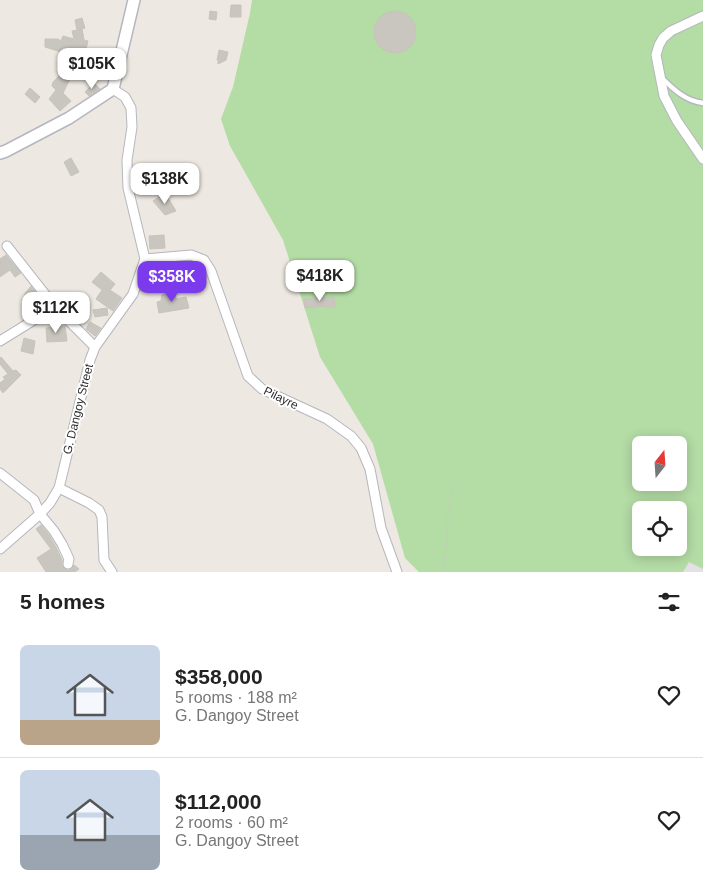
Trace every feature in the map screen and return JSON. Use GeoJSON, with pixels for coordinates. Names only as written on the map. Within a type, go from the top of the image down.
{"type":"FeatureCollection","features":[{"type":"Feature","properties":{"kind":"street"},"geometry":{"type":"LineString","coordinates":[[0,153],[69,118],[114,88],[134,0]]}},
{"type":"Feature","properties":{"kind":"street"},"geometry":{"type":"LineString","coordinates":[[703,16],[671,31],[663,38],[656,54],[664,96],[676,121],[703,159]]}},
{"type":"Feature","properties":{"kind":"street"},"geometry":{"type":"LineString","coordinates":[[114,88],[125,97],[131,108],[132,127],[127,160],[128,188],[145,259]]}},
{"type":"Feature","properties":{"kind":"street"},"geometry":{"type":"LineString","coordinates":[[7,246],[55,307],[95,347]]}},
{"type":"Feature","properties":{"kind":"street","name":"Pilayre"},"geometry":{"type":"LineString","coordinates":[[145,259],[191,255],[204,260],[211,271],[248,376],[262,389],[327,419],[351,436],[361,448],[370,469],[382,528],[397,572]]}},
{"type":"Feature","properties":{"kind":"street","name":"G. Dangoy Street"},"geometry":{"type":"LineString","coordinates":[[0,549],[40,514],[50,503],[59,488],[90,360],[95,347],[133,294],[145,259]]}},
{"type":"Feature","properties":{"kind":"street"},"geometry":{"type":"LineString","coordinates":[[0,341],[55,307]]}},
{"type":"Feature","properties":{"kind":"street"},"geometry":{"type":"LineString","coordinates":[[0,473],[34,500],[40,514],[62,544],[69,558],[68,564]]}},
{"type":"Feature","properties":{"kind":"street"},"geometry":{"type":"LineString","coordinates":[[59,488],[99,510],[102,518],[104,560],[112,572]]}},
{"type":"Feature","properties":{"kind":"lane"},"geometry":{"type":"LineString","coordinates":[[660,75],[678,93],[703,103]]}},
{"type":"Feature","properties":{"kind":"path"},"geometry":{"type":"LineString","coordinates":[[443,572],[448,538],[448,512],[453,486]]}},
{"type":"Feature","properties":{"kind":"shaded area"},"geometry":{"type":"Polygon","coordinates":[[[689,561],[703,569],[703,572],[683,572],[689,561]]]}},
{"type":"Feature","properties":{"kind":"green space"},"geometry":{"type":"Polygon","coordinates":[[[252,0],[703,0],[703,569],[689,562],[683,572],[419,572],[405,558],[373,444],[320,357],[283,240],[230,146],[221,119],[233,87],[252,0]]]}},
{"type":"Feature","properties":{"kind":"building"},"geometry":{"type":"Polygon","coordinates":[[[231,5],[241,5],[241,17],[230,17],[231,5]]]}},
{"type":"Feature","properties":{"kind":"building"},"geometry":{"type":"Polygon","coordinates":[[[210,11],[217,12],[216,20],[209,19],[210,11]]]}},
{"type":"Feature","properties":{"kind":"building"},"geometry":{"type":"Polygon","coordinates":[[[395,11],[410,17],[416,32],[410,47],[395,53],[380,47],[374,32],[380,17],[395,11]]]}},
{"type":"Feature","properties":{"kind":"building"},"geometry":{"type":"Polygon","coordinates":[[[82,18],[85,28],[77,30],[75,20],[82,18]]]}},
{"type":"Feature","properties":{"kind":"building"},"geometry":{"type":"Polygon","coordinates":[[[82,29],[84,40],[88,41],[85,53],[95,56],[93,62],[45,47],[45,39],[58,39],[61,41],[63,36],[74,39],[72,31],[82,29]]]}},
{"type":"Feature","properties":{"kind":"building"},"geometry":{"type":"Polygon","coordinates":[[[219,50],[228,52],[226,60],[218,64],[217,60],[219,50]]]}},
{"type":"Feature","properties":{"kind":"building"},"geometry":{"type":"Polygon","coordinates":[[[68,67],[76,72],[63,93],[71,101],[60,111],[49,99],[56,90],[52,86],[53,82],[68,67]]]}},
{"type":"Feature","properties":{"kind":"building"},"geometry":{"type":"Polygon","coordinates":[[[94,83],[100,89],[89,96],[85,92],[94,83]]]}},
{"type":"Feature","properties":{"kind":"building"},"geometry":{"type":"Polygon","coordinates":[[[30,88],[40,97],[35,103],[25,94],[30,88]]]}},
{"type":"Feature","properties":{"kind":"building"},"geometry":{"type":"Polygon","coordinates":[[[71,158],[79,172],[71,176],[64,162],[71,158]]]}},
{"type":"Feature","properties":{"kind":"building"},"geometry":{"type":"Polygon","coordinates":[[[165,193],[176,211],[165,215],[153,201],[165,193]]]}},
{"type":"Feature","properties":{"kind":"building"},"geometry":{"type":"Polygon","coordinates":[[[164,235],[165,248],[150,249],[149,236],[164,235]]]}},
{"type":"Feature","properties":{"kind":"building"},"geometry":{"type":"Polygon","coordinates":[[[6,255],[21,273],[15,277],[10,270],[0,277],[0,259],[6,255]]]}},
{"type":"Feature","properties":{"kind":"building"},"geometry":{"type":"Polygon","coordinates":[[[101,272],[115,284],[110,290],[122,298],[113,311],[96,299],[102,290],[92,282],[101,272]]]}},
{"type":"Feature","properties":{"kind":"building"},"geometry":{"type":"Polygon","coordinates":[[[31,286],[37,295],[32,302],[24,295],[31,286]]]}},
{"type":"Feature","properties":{"kind":"building"},"geometry":{"type":"Polygon","coordinates":[[[175,291],[176,299],[186,297],[189,308],[159,313],[157,302],[161,301],[162,295],[175,291]]]}},
{"type":"Feature","properties":{"kind":"building"},"geometry":{"type":"Polygon","coordinates":[[[334,297],[335,307],[305,308],[304,299],[334,297]]]}},
{"type":"Feature","properties":{"kind":"building"},"geometry":{"type":"Polygon","coordinates":[[[107,308],[108,315],[95,317],[93,310],[107,308]]]}},
{"type":"Feature","properties":{"kind":"building"},"geometry":{"type":"Polygon","coordinates":[[[90,322],[101,328],[95,336],[86,329],[90,322]]]}},
{"type":"Feature","properties":{"kind":"building"},"geometry":{"type":"Polygon","coordinates":[[[65,326],[67,341],[47,342],[46,328],[65,326]]]}},
{"type":"Feature","properties":{"kind":"building"},"geometry":{"type":"Polygon","coordinates":[[[24,338],[35,341],[33,354],[21,351],[24,338]]]}},
{"type":"Feature","properties":{"kind":"building"},"geometry":{"type":"Polygon","coordinates":[[[1,357],[13,371],[16,370],[21,375],[3,393],[0,389],[0,383],[5,379],[3,377],[8,374],[0,364],[1,357]]]}},
{"type":"Feature","properties":{"kind":"building"},"geometry":{"type":"Polygon","coordinates":[[[41,525],[56,547],[62,560],[62,566],[66,570],[70,570],[74,565],[79,569],[75,572],[46,572],[37,558],[51,549],[36,529],[41,525]]]}}]}
